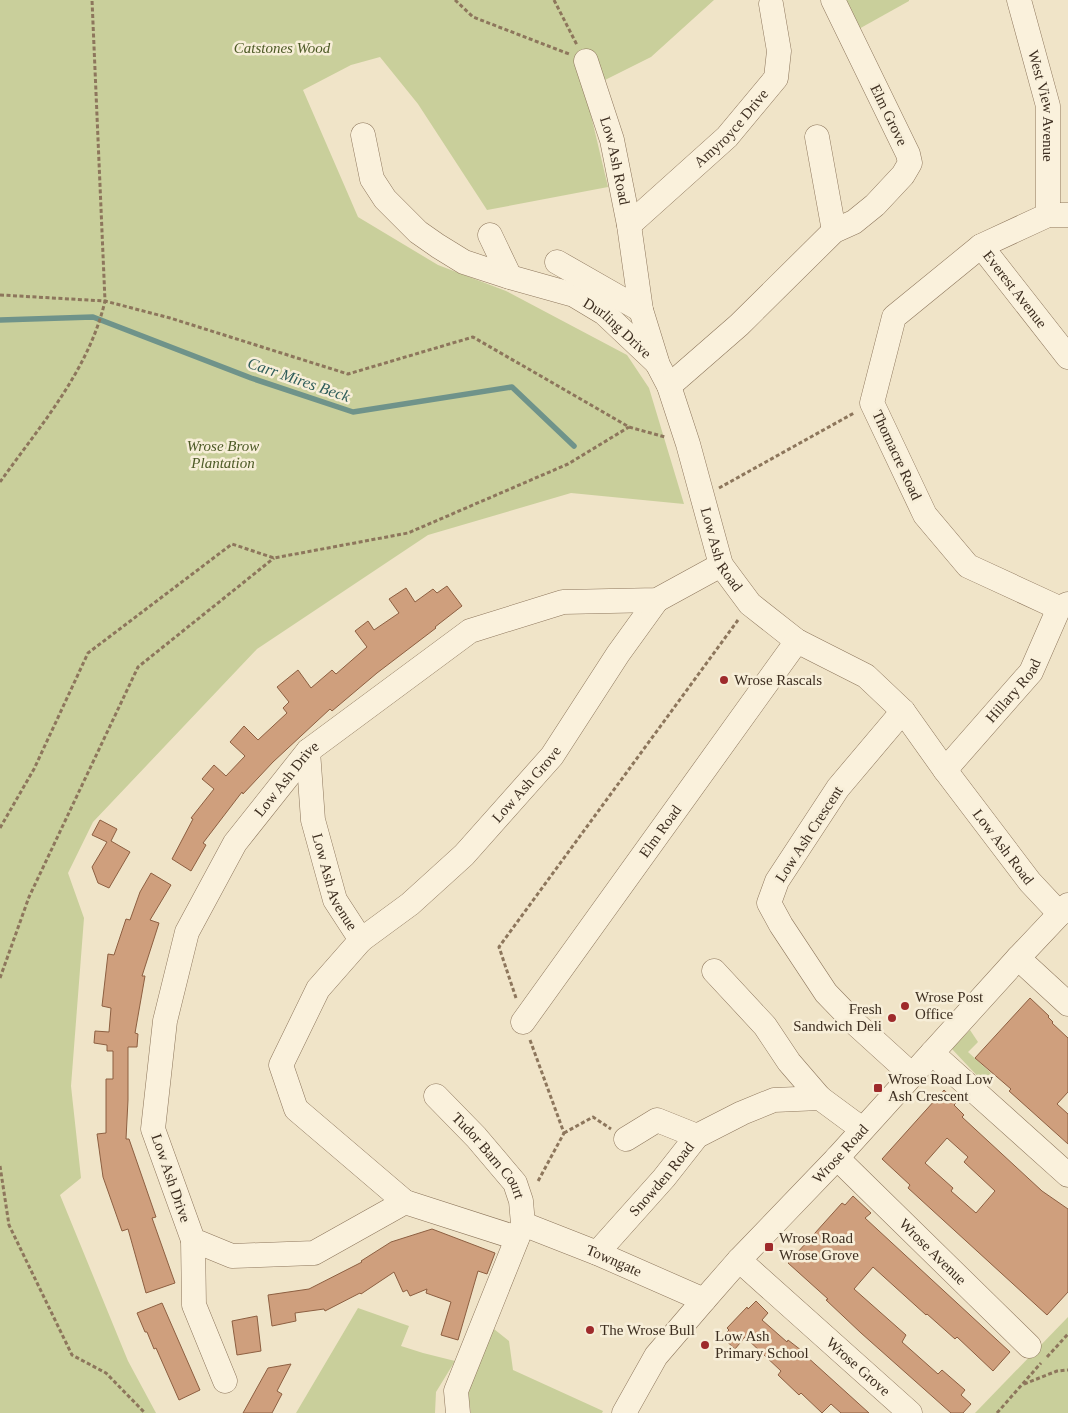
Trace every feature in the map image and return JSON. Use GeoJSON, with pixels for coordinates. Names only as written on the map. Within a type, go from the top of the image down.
{"type":"FeatureCollection","features":[{"type":"Feature","properties":{"kind":"street","name":"Elm Grove"},"geometry":{"type":"LineString","coordinates":[[669,386],[740,325],[834,231],[854,222],[875,205],[903,175],[910,163],[908,154],[833,0]]}},
{"type":"Feature","properties":{"kind":"street","name":"West View Avenue"},"geometry":{"type":"LineString","coordinates":[[1019,0],[1048,106],[1058,215]]}},
{"type":"Feature","properties":{"kind":"street","name":"Amyroyce Drive"},"geometry":{"type":"LineString","coordinates":[[629,226],[727,137],[776,78],[779,51],[771,4]]}},
{"type":"Feature","properties":{"kind":"street","name":"Low Ash Road"},"geometry":{"type":"LineString","coordinates":[[586,61],[612,140],[629,226],[641,310],[658,365],[669,386],[688,444],[721,565],[750,604],[797,641],[866,676],[903,711],[1030,882],[1064,910]]}},
{"type":"Feature","properties":{"kind":"street","name":"Durling Drive"},"geometry":{"type":"LineString","coordinates":[[363,134],[372,178],[385,199],[418,232],[464,262],[574,295],[604,313],[658,365]]}},
{"type":"Feature","properties":{"kind":"street"},"geometry":{"type":"LineString","coordinates":[[817,137],[834,231]]}},
{"type":"Feature","properties":{"kind":"street","name":"Thornacre Road"},"geometry":{"type":"LineString","coordinates":[[1058,215],[981,246],[894,317],[872,403],[925,515],[968,566],[1064,606]]}},
{"type":"Feature","properties":{"kind":"street"},"geometry":{"type":"LineString","coordinates":[[490,235],[510,277]]}},
{"type":"Feature","properties":{"kind":"street","name":"Everest Avenue"},"geometry":{"type":"LineString","coordinates":[[981,246],[1068,357]]}},
{"type":"Feature","properties":{"kind":"street"},"geometry":{"type":"LineString","coordinates":[[557,262],[641,310]]}},
{"type":"Feature","properties":{"kind":"street","name":"Low Ash Drive"},"geometry":{"type":"LineString","coordinates":[[225,1381],[194,1305],[193,1240],[153,1129],[165,1021],[187,932],[235,842],[308,752],[470,631],[563,602],[657,600],[721,565]]}},
{"type":"Feature","properties":{"kind":"street","name":"Low Ash Grove"},"geometry":{"type":"LineString","coordinates":[[361,940],[410,904],[464,855],[552,756],[618,654],[657,600]]}},
{"type":"Feature","properties":{"kind":"street","name":"Hillary Road"},"geometry":{"type":"LineString","coordinates":[[945,770],[1031,672],[1064,606]]}},
{"type":"Feature","properties":{"kind":"street","name":"Elm Road"},"geometry":{"type":"LineString","coordinates":[[523,1022],[797,641]]}},
{"type":"Feature","properties":{"kind":"street","name":"Low Ash Crescent"},"geometry":{"type":"LineString","coordinates":[[903,711],[838,788],[777,881],[769,903],[780,924],[826,993],[857,1025],[912,1075]]}},
{"type":"Feature","properties":{"kind":"street","name":"Low Ash Avenue"},"geometry":{"type":"LineString","coordinates":[[308,752],[313,820],[335,900],[361,940],[318,989],[281,1065],[296,1109],[405,1202]]}},
{"type":"Feature","properties":{"kind":"street","name":"Wrose Road"},"geometry":{"type":"LineString","coordinates":[[624,1413],[656,1356],[704,1300],[1064,910]]}},
{"type":"Feature","properties":{"kind":"street"},"geometry":{"type":"LineString","coordinates":[[1018,958],[1068,1004]]}},
{"type":"Feature","properties":{"kind":"street"},"geometry":{"type":"LineString","coordinates":[[714,971],[765,1026],[789,1062],[820,1098],[862,1129]]}},
{"type":"Feature","properties":{"kind":"street"},"geometry":{"type":"LineString","coordinates":[[932,1053],[1068,1175]]}},
{"type":"Feature","properties":{"kind":"street","name":"Tudor Barn Court"},"geometry":{"type":"LineString","coordinates":[[436,1096],[476,1137],[515,1183],[522,1201],[520,1231]]}},
{"type":"Feature","properties":{"kind":"street","name":"Snowden Road"},"geometry":{"type":"LineString","coordinates":[[597,1253],[664,1178],[697,1136],[742,1113],[774,1100],[820,1098]]}},
{"type":"Feature","properties":{"kind":"street"},"geometry":{"type":"LineString","coordinates":[[626,1139],[657,1120],[697,1136]]}},
{"type":"Feature","properties":{"kind":"street","name":"Wrose Avenue"},"geometry":{"type":"LineString","coordinates":[[837,1158],[1029,1346]]}},
{"type":"Feature","properties":{"kind":"street"},"geometry":{"type":"LineString","coordinates":[[405,1202],[520,1231],[456,1390],[458,1413]]}},
{"type":"Feature","properties":{"kind":"street","name":"Low Ash Drive"},"geometry":{"type":"LineString","coordinates":[[193,1240],[232,1256],[314,1253],[405,1202]]}},
{"type":"Feature","properties":{"kind":"street","name":"Towngate"},"geometry":{"type":"LineString","coordinates":[[520,1231],[597,1253],[704,1300]]}},
{"type":"Feature","properties":{"kind":"street","name":"Wrose Grove"},"geometry":{"type":"LineString","coordinates":[[739,1260],[910,1413]]}},
{"type":"Feature","properties":{"kind":"path"},"geometry":{"type":"LineString","coordinates":[[0,482],[74,378],[95,332],[105,301],[92,0]]}},
{"type":"Feature","properties":{"kind":"path"},"geometry":{"type":"LineString","coordinates":[[455,0],[473,17],[586,61]]}},
{"type":"Feature","properties":{"kind":"path"},"geometry":{"type":"LineString","coordinates":[[554,0],[586,61]]}},
{"type":"Feature","properties":{"kind":"path"},"geometry":{"type":"LineString","coordinates":[[0,295],[105,301],[170,318],[348,374],[473,337],[629,427],[688,444]]}},
{"type":"Feature","properties":{"kind":"path"},"geometry":{"type":"LineString","coordinates":[[703,496],[872,403]]}},
{"type":"Feature","properties":{"kind":"path"},"geometry":{"type":"LineString","coordinates":[[0,978],[29,897],[138,667],[274,558],[408,533],[568,464],[629,427]]}},
{"type":"Feature","properties":{"kind":"path"},"geometry":{"type":"LineString","coordinates":[[0,828],[34,769],[88,653],[232,544],[274,558]]}},
{"type":"Feature","properties":{"kind":"path"},"geometry":{"type":"LineString","coordinates":[[564,1133],[593,1117],[626,1139]]}},
{"type":"Feature","properties":{"kind":"path"},"geometry":{"type":"LineString","coordinates":[[0,1166],[9,1224],[72,1354],[106,1373],[144,1413]]}},
{"type":"Feature","properties":{"kind":"path"},"geometry":{"type":"LineString","coordinates":[[997,1413],[1068,1334]]}},
{"type":"Feature","properties":{"kind":"path"},"geometry":{"type":"LineString","coordinates":[[1022,1384],[1056,1371],[1068,1370]]}},
{"type":"Feature","properties":{"kind":"green space"},"geometry":{"type":"Polygon","coordinates":[[[0,0],[714,0],[651,57],[585,90],[608,187],[487,210],[418,104],[380,57],[351,65],[303,90],[358,217],[438,265],[506,291],[627,355],[649,388],[684,504],[571,493],[428,535],[257,649],[93,822],[68,873],[84,918],[71,1086],[81,1178],[60,1195],[128,1361],[156,1413],[0,1413],[0,0]]]}},
{"type":"Feature","properties":{"kind":"green space"},"geometry":{"type":"Polygon","coordinates":[[[843,0],[909,0],[909,1],[857,30],[843,0]]]}},
{"type":"Feature","properties":{"kind":"green space"},"geometry":{"type":"Polygon","coordinates":[[[970,1030],[978,1042],[968,1052],[991,1073],[983,1082],[952,1049],[970,1030]]]}},
{"type":"Feature","properties":{"kind":"green space"},"geometry":{"type":"Polygon","coordinates":[[[358,1308],[409,1326],[401,1346],[455,1361],[436,1392],[435,1413],[296,1413],[358,1308]]]}},
{"type":"Feature","properties":{"kind":"green space"},"geometry":{"type":"Polygon","coordinates":[[[1068,1317],[1068,1413],[975,1413],[1068,1317]]]}},
{"type":"Feature","properties":{"kind":"green space"},"geometry":{"type":"Polygon","coordinates":[[[494,1329],[509,1341],[513,1370],[603,1411],[602,1413],[471,1413],[467,1389],[494,1329]]]}},
{"type":"Feature","properties":{"kind":"building"},"geometry":{"type":"Polygon","coordinates":[[[447,586],[462,606],[332,711],[330,709],[273,762],[243,794],[242,792],[203,843],[206,845],[191,871],[172,859],[193,819],[191,818],[214,789],[202,779],[214,765],[226,776],[245,756],[230,742],[244,726],[258,740],[287,713],[283,708],[289,702],[277,687],[298,670],[311,688],[332,670],[336,674],[367,647],[355,631],[368,621],[374,630],[399,613],[389,599],[406,588],[415,602],[433,589],[437,593],[447,586]]]}},
{"type":"Feature","properties":{"kind":"building"},"geometry":{"type":"Polygon","coordinates":[[[100,820],[117,829],[111,841],[130,852],[109,888],[98,883],[92,867],[107,842],[92,835],[100,820]]]}},
{"type":"Feature","properties":{"kind":"building"},"geometry":{"type":"Polygon","coordinates":[[[151,873],[171,885],[150,920],[159,923],[142,976],[145,976],[135,1033],[138,1034],[137,1047],[128,1047],[126,1139],[129,1139],[156,1217],[152,1218],[175,1283],[146,1293],[128,1229],[122,1231],[103,1177],[97,1134],[106,1133],[106,1079],[113,1079],[113,1051],[107,1051],[107,1045],[94,1043],[95,1031],[109,1032],[111,1008],[102,1006],[108,954],[114,955],[126,919],[130,920],[140,892],[151,873]]]}},
{"type":"Feature","properties":{"kind":"building"},"geometry":{"type":"Polygon","coordinates":[[[1030,998],[1068,1038],[1068,1092],[1057,1104],[1068,1114],[1068,1144],[1009,1091],[1011,1089],[975,1058],[1030,998]]]}},
{"type":"Feature","properties":{"kind":"building"},"geometry":{"type":"Polygon","coordinates":[[[944,1090],[957,1102],[954,1105],[964,1115],[962,1117],[1042,1191],[1068,1209],[1068,1292],[1047,1315],[908,1188],[910,1185],[882,1159],[944,1090]],[[947,1138],[925,1163],[953,1188],[951,1191],[976,1213],[995,1191],[964,1162],[968,1157],[947,1138]]]}},
{"type":"Feature","properties":{"kind":"building"},"geometry":{"type":"Polygon","coordinates":[[[853,1196],[871,1213],[865,1218],[1010,1352],[993,1371],[957,1337],[955,1339],[926,1315],[873,1267],[854,1289],[906,1335],[902,1342],[938,1374],[942,1370],[965,1390],[961,1395],[971,1404],[963,1413],[951,1413],[861,1333],[826,1300],[828,1299],[788,1263],[842,1203],[845,1205],[853,1196]]]}},
{"type":"Feature","properties":{"kind":"building"},"geometry":{"type":"Polygon","coordinates":[[[432,1229],[495,1253],[487,1274],[478,1271],[458,1340],[441,1335],[451,1302],[426,1293],[427,1289],[410,1296],[407,1290],[403,1292],[394,1272],[361,1294],[325,1311],[324,1309],[295,1313],[296,1321],[272,1326],[268,1295],[309,1289],[362,1262],[391,1242],[432,1229]]]}},
{"type":"Feature","properties":{"kind":"building"},"geometry":{"type":"Polygon","coordinates":[[[756,1301],[768,1313],[762,1320],[787,1342],[788,1340],[806,1354],[869,1413],[841,1413],[831,1404],[822,1413],[778,1375],[781,1371],[745,1337],[735,1349],[722,1337],[729,1330],[727,1328],[747,1307],[748,1309],[756,1301]]]}},
{"type":"Feature","properties":{"kind":"building"},"geometry":{"type":"Polygon","coordinates":[[[162,1303],[200,1390],[179,1400],[156,1348],[154,1349],[137,1313],[162,1303]]]}},
{"type":"Feature","properties":{"kind":"building"},"geometry":{"type":"Polygon","coordinates":[[[257,1316],[261,1351],[237,1355],[232,1321],[257,1316]]]}},
{"type":"Feature","properties":{"kind":"building"},"geometry":{"type":"Polygon","coordinates":[[[291,1364],[277,1391],[282,1394],[272,1413],[243,1413],[268,1368],[291,1364]]]}},
{"type":"Feature","properties":{"kind":"waterway","name":"Carr Mires Beck"},"geometry":{"type":"LineString","coordinates":[[0,320],[93,317],[251,378],[353,412],[512,387],[574,446]]}},
{"type":"Feature","properties":{"kind":"place","name":"Wrose Rascals"},"geometry":{"type":"Point","coordinates":[724,680]}},
{"type":"Feature","properties":{"kind":"place","name":"Wrose Post Office"},"geometry":{"type":"Point","coordinates":[905,1006]}},
{"type":"Feature","properties":{"kind":"place","name":"Fresh Sandwich Deli"},"geometry":{"type":"Point","coordinates":[892,1018]}},
{"type":"Feature","properties":{"kind":"place","name":"Wrose Road Low Ash Crescent"},"geometry":{"type":"Point","coordinates":[878,1088]}},
{"type":"Feature","properties":{"kind":"place","name":"Wrose Road Wrose Grove"},"geometry":{"type":"Point","coordinates":[769,1247]}},
{"type":"Feature","properties":{"kind":"place","name":"The Wrose Bull"},"geometry":{"type":"Point","coordinates":[590,1330]}},
{"type":"Feature","properties":{"kind":"place","name":"Low Ash Primary School"},"geometry":{"type":"Point","coordinates":[705,1345]}},
{"type":"Feature","properties":{"kind":"park label","name":"Catstones Wood"},"geometry":{"type":"Point","coordinates":[282,48]}},
{"type":"Feature","properties":{"kind":"park label","name":"Wrose Brow Plantation"},"geometry":{"type":"Point","coordinates":[223,454]}}]}
